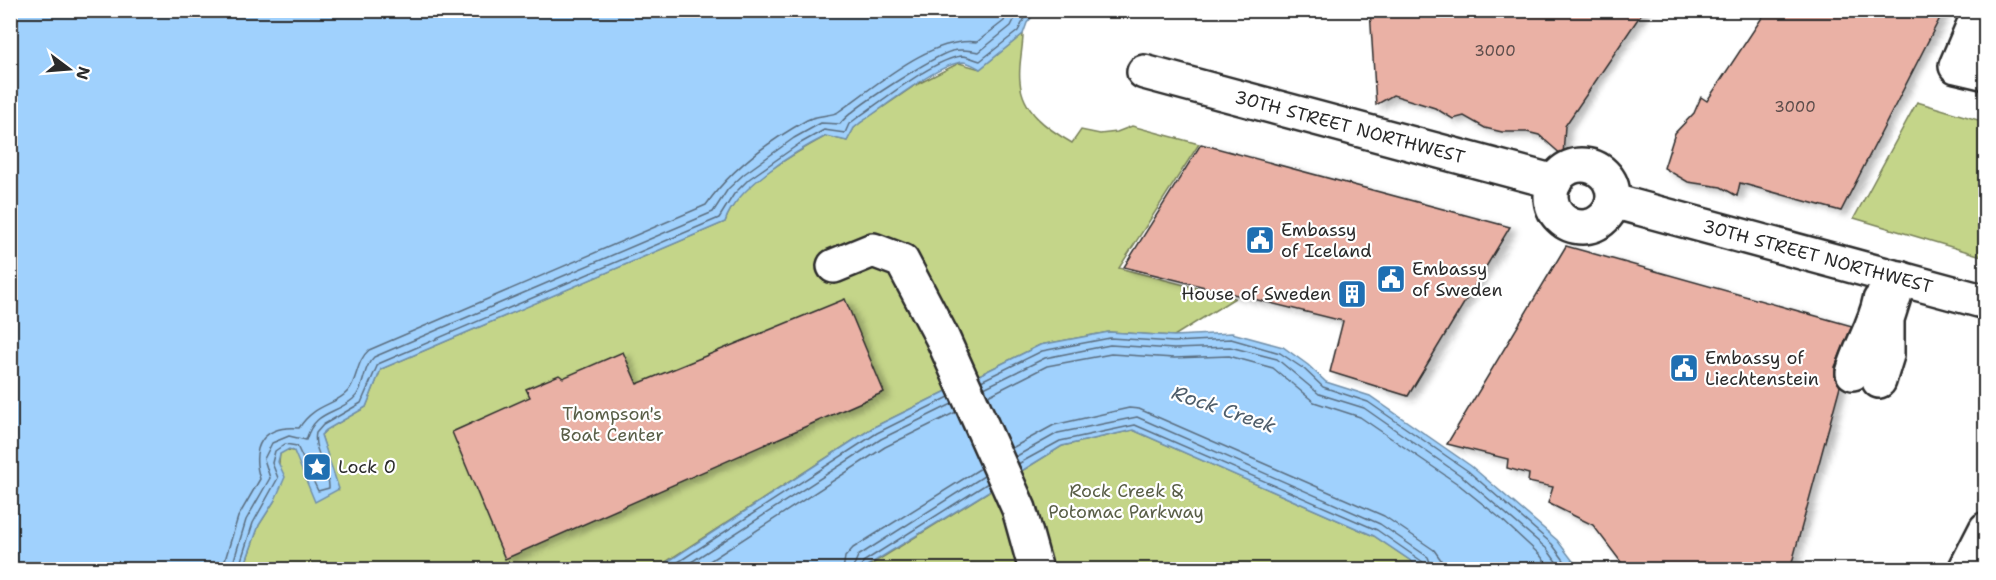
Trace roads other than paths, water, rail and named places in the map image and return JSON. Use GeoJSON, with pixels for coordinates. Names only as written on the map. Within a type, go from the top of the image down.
{"type":"FeatureCollection","features":[{"type":"Feature","properties":{"kind":"main road"},"geometry":{"type":"LineString","coordinates":[[1980,10],[1956,66],[1986,73]]}},
{"type":"Feature","properties":{"kind":"main road","name":"30TH STREET NORTHWEST"},"geometry":{"type":"LineString","coordinates":[[1144,72],[1555,182]]}},
{"type":"Feature","properties":{"kind":"main road"},"geometry":{"type":"LineString","coordinates":[[1573,166],[1594,167],[1603,172],[1610,180],[1613,201],[1605,218],[1597,224],[1577,227],[1560,217],[1554,209],[1551,198],[1555,182],[1564,171],[1573,166]]}},
{"type":"Feature","properties":{"kind":"main road","name":"30TH STREET NORTHWEST"},"geometry":{"type":"LineString","coordinates":[[1613,201],[1986,302]]}},
{"type":"Feature","properties":{"kind":"main road"},"geometry":{"type":"LineString","coordinates":[[834,266],[873,250],[902,261],[953,364],[1019,509],[1036,570]]}},
{"type":"Feature","properties":{"kind":"main road"},"geometry":{"type":"LineString","coordinates":[[1866,377],[1887,355],[1887,319],[1893,276]]}},
{"type":"Feature","properties":{"kind":"main road"},"geometry":{"type":"LineString","coordinates":[[1965,570],[1986,529]]}},
{"type":"Feature","properties":{"kind":"water"},"geometry":{"type":"Polygon","coordinates":[[[10,11],[1037,11],[1027,23],[1023,34],[980,69],[963,62],[940,70],[860,123],[854,128],[847,141],[826,136],[783,161],[740,197],[725,222],[381,369],[366,407],[321,435],[339,489],[315,502],[294,451],[289,449],[280,454],[278,462],[285,477],[275,500],[259,525],[243,570],[11,569],[10,11]]]}},
{"type":"Feature","properties":{"kind":"water","name":"Rock Creek"},"geometry":{"type":"Polygon","coordinates":[[[1109,332],[1174,336],[1232,333],[1283,347],[1308,365],[1326,382],[1370,396],[1471,466],[1557,540],[1579,569],[1423,569],[1374,536],[1133,430],[1062,446],[862,569],[655,570],[874,427],[1040,345],[1109,332]]]}},
{"type":"Feature","properties":{"kind":"place","name":"Embassy of Iceland"},"geometry":{"type":"Point","coordinates":[1260,240]}},
{"type":"Feature","properties":{"kind":"place","name":"Embassy of Sweden"},"geometry":{"type":"Point","coordinates":[1391,279]}},
{"type":"Feature","properties":{"kind":"place","name":"House of Sweden"},"geometry":{"type":"Point","coordinates":[1352,294]}},
{"type":"Feature","properties":{"kind":"place","name":"Embassy of Liechtenstein"},"geometry":{"type":"Point","coordinates":[1684,368]}},
{"type":"Feature","properties":{"kind":"place","name":"Lock 0"},"geometry":{"type":"Point","coordinates":[317,467]}},
{"type":"Feature","properties":{"kind":"park label","name":"Thompson's Boat Center"},"geometry":{"type":"Point","coordinates":[612,424]}},
{"type":"Feature","properties":{"kind":"park label","name":"Rock Creek & Potomac Parkway"},"geometry":{"type":"Point","coordinates":[1126,501]}}]}
